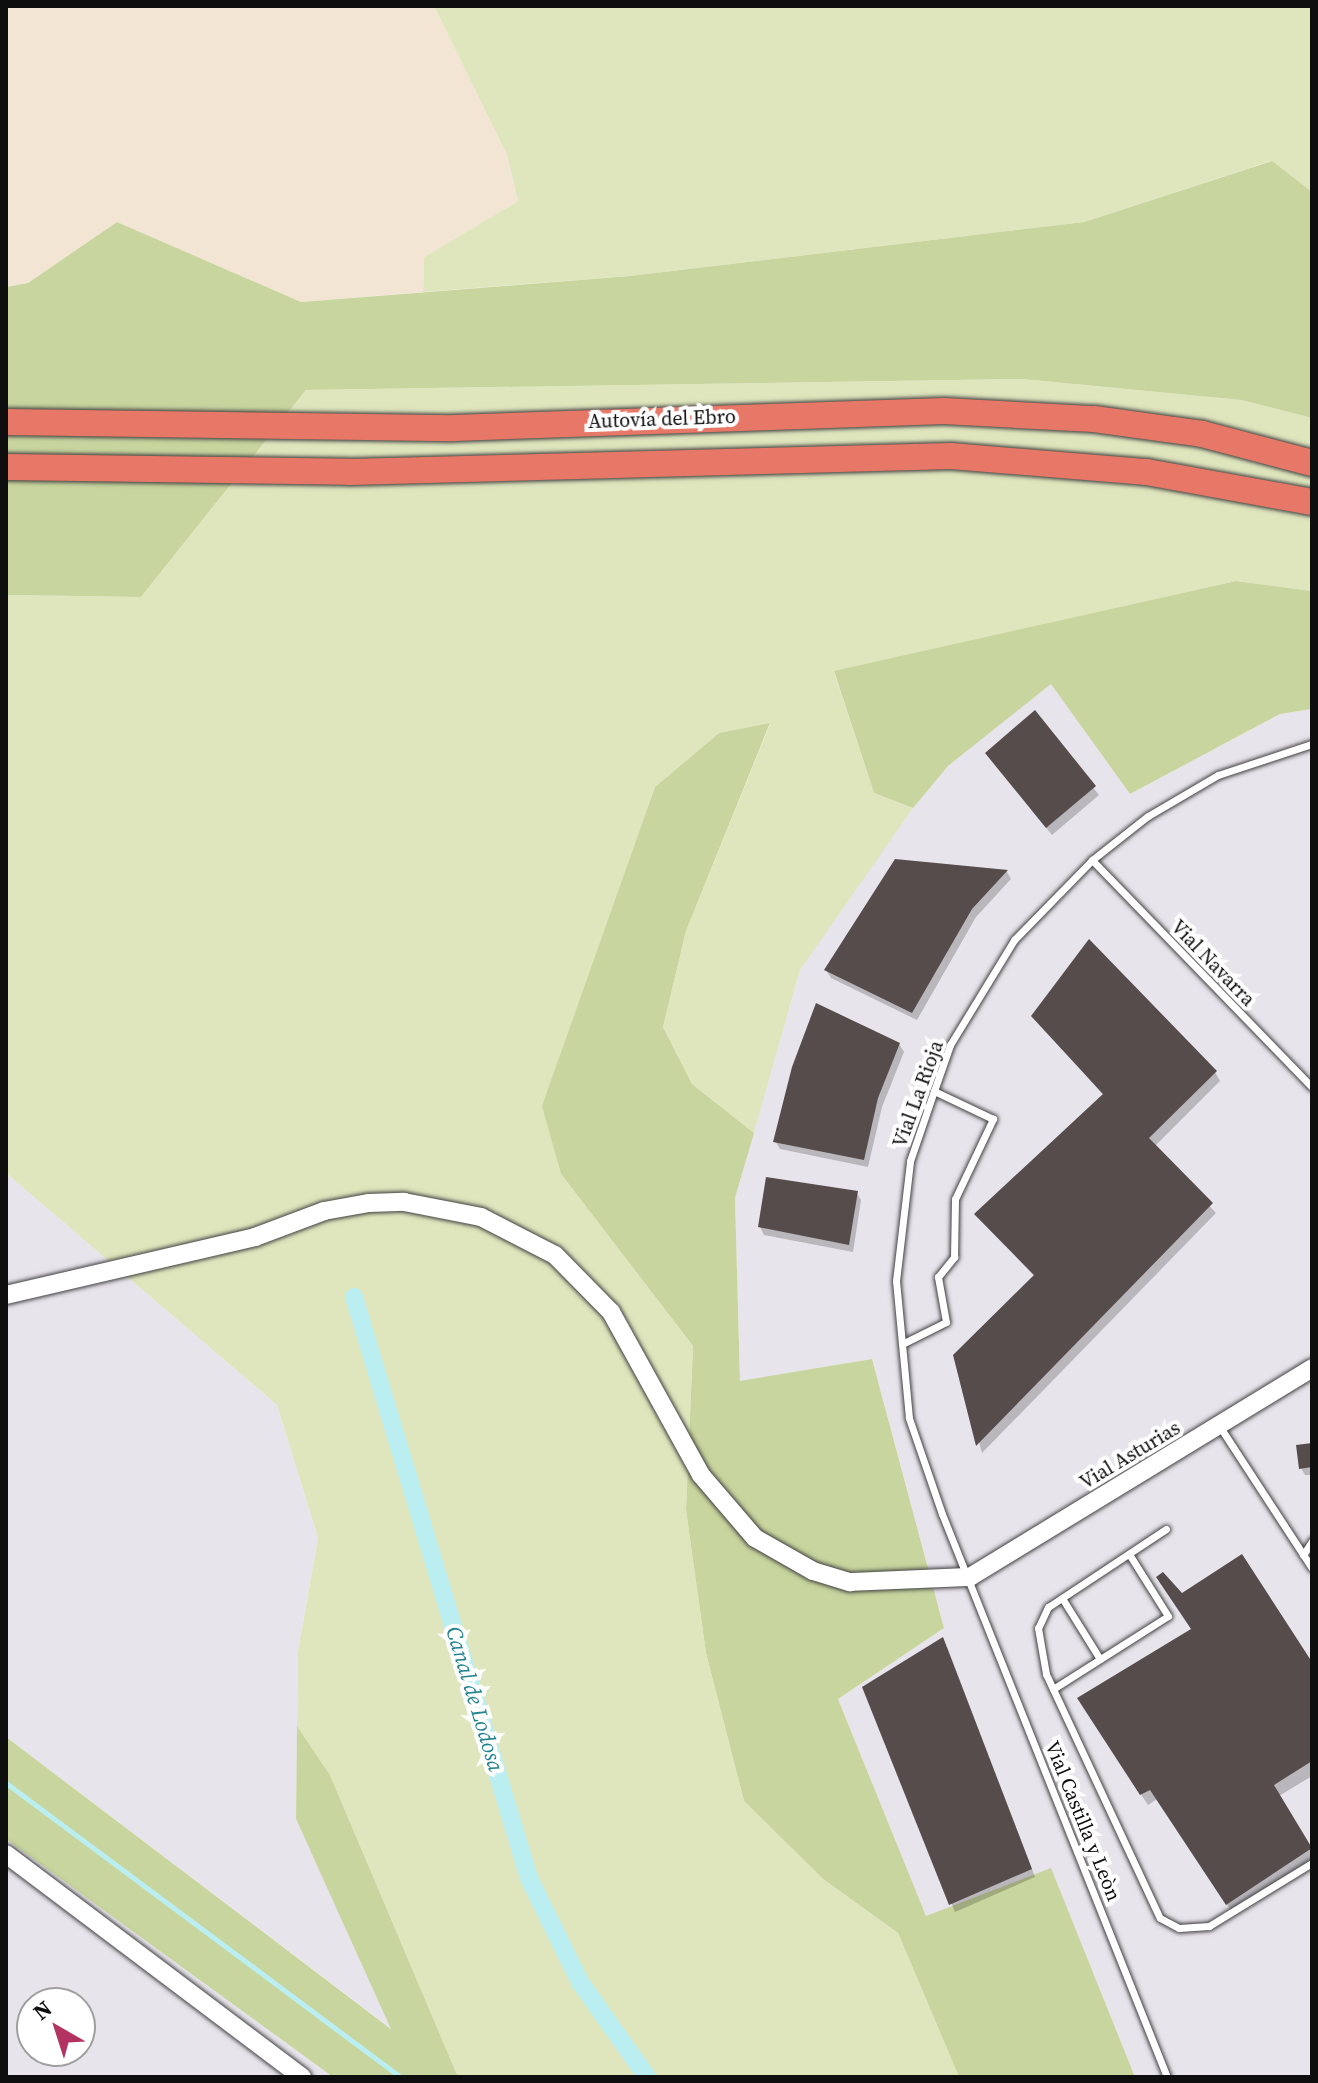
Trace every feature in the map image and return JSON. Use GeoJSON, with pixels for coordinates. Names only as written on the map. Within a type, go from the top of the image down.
{"type":"FeatureCollection","features":[{"type":"Feature","properties":{"kind":"highway","name":"Autovía del Ebro"},"geometry":{"type":"LineString","coordinates":[[6,422],[454,428],[944,411],[1094,419],[1202,434],[1312,463]]}},
{"type":"Feature","properties":{"kind":"highway"},"geometry":{"type":"LineString","coordinates":[[1202,434],[1312,446]]}},
{"type":"Feature","properties":{"kind":"highway"},"geometry":{"type":"LineString","coordinates":[[6,467],[350,472],[951,456],[1147,472],[1312,502]]}},
{"type":"Feature","properties":{"kind":"highway"},"geometry":{"type":"LineString","coordinates":[[1147,472],[1312,518]]}},
{"type":"Feature","properties":{"kind":"street"},"geometry":{"type":"LineString","coordinates":[[6,1295],[242,1240],[324,1211],[369,1203],[404,1202],[481,1217],[555,1255],[611,1312],[701,1475],[755,1538],[813,1571],[850,1582],[970,1577]]}},
{"type":"Feature","properties":{"kind":"street","name":"Vial Asturias"},"geometry":{"type":"LineString","coordinates":[[970,1577],[1312,1368]]}},
{"type":"Feature","properties":{"kind":"street"},"geometry":{"type":"LineString","coordinates":[[6,1854],[302,2077]]}},
{"type":"Feature","properties":{"kind":"lane","name":"Vial La Rioja"},"geometry":{"type":"LineString","coordinates":[[970,1577],[909,1418],[896,1281],[910,1161],[950,1045],[1014,940],[1092,860],[1148,816],[1218,775],[1312,744]]}},
{"type":"Feature","properties":{"kind":"lane","name":"Vial Navarra"},"geometry":{"type":"LineString","coordinates":[[1092,860],[1312,1087]]}},
{"type":"Feature","properties":{"kind":"lane"},"geometry":{"type":"LineString","coordinates":[[902,1344],[946,1322],[938,1277],[954,1257],[955,1199],[993,1119],[934,1091]]}},
{"type":"Feature","properties":{"kind":"lane"},"geometry":{"type":"LineString","coordinates":[[1220,1427],[1312,1568]]}},
{"type":"Feature","properties":{"kind":"lane"},"geometry":{"type":"LineString","coordinates":[[1166,1529],[1048,1607],[1038,1628],[1041,1658],[1053,1689],[1151,1906],[1168,1923],[1189,1930],[1220,1922],[1312,1863]]}},
{"type":"Feature","properties":{"kind":"lane"},"geometry":{"type":"LineString","coordinates":[[1303,1555],[1312,1541]]}},
{"type":"Feature","properties":{"kind":"lane"},"geometry":{"type":"LineString","coordinates":[[1053,1689],[1168,1616],[1129,1554]]}},
{"type":"Feature","properties":{"kind":"lane","name":"Vial Castilla y Leòn"},"geometry":{"type":"LineString","coordinates":[[970,1577],[1167,2077]]}},
{"type":"Feature","properties":{"kind":"lane"},"geometry":{"type":"LineString","coordinates":[[1062,1598],[1100,1659]]}},
{"type":"Feature","properties":{"kind":"shaded area"},"geometry":{"type":"Polygon","coordinates":[[[6,6],[434,6],[507,155],[518,201],[424,257],[423,292],[301,302],[117,222],[28,283],[6,287],[6,6]]]}},
{"type":"Feature","properties":{"kind":"shaded area"},"geometry":{"type":"Polygon","coordinates":[[[1051,683],[1130,794],[1280,714],[1312,709],[1312,2077],[1135,2077],[1051,1869],[926,1917],[838,1699],[944,1628],[872,1359],[740,1382],[735,1198],[800,970],[884,842],[948,766],[1051,683]]]}},
{"type":"Feature","properties":{"kind":"shaded area"},"geometry":{"type":"Polygon","coordinates":[[[6,1173],[277,1405],[318,1538],[298,1651],[296,1819],[393,2030],[6,1737],[6,1173]]]}},
{"type":"Feature","properties":{"kind":"shaded area"},"geometry":{"type":"Polygon","coordinates":[[[6,1839],[333,2077],[6,2077],[6,1839]]]}},
{"type":"Feature","properties":{"kind":"green space"},"geometry":{"type":"Polygon","coordinates":[[[434,6],[1312,6],[1312,192],[1271,161],[1084,222],[630,276],[423,292],[424,257],[518,201],[507,155],[434,6]]]}},
{"type":"Feature","properties":{"kind":"green space"},"geometry":{"type":"Polygon","coordinates":[[[1272,161],[1312,192],[1312,418],[1241,400],[1022,379],[306,390],[141,597],[6,595],[6,287],[28,283],[117,222],[301,302],[630,276],[1084,222],[1272,161]]]}},
{"type":"Feature","properties":{"kind":"green space"},"geometry":{"type":"Polygon","coordinates":[[[1022,379],[1241,400],[1312,418],[1312,591],[1236,581],[834,672],[874,793],[913,808],[800,970],[754,1133],[692,1084],[663,1027],[686,931],[770,724],[719,733],[655,787],[543,1106],[561,1174],[693,1346],[686,1510],[706,1653],[744,1801],[823,1879],[898,1933],[959,2077],[458,2077],[330,1775],[297,1726],[298,1651],[318,1538],[277,1405],[6,1173],[6,595],[141,597],[306,390],[1022,379]]]}},
{"type":"Feature","properties":{"kind":"green space"},"geometry":{"type":"Polygon","coordinates":[[[1236,581],[1312,591],[1312,709],[1280,714],[1130,794],[1051,684],[948,766],[913,808],[874,793],[834,671],[1236,581]]]}},
{"type":"Feature","properties":{"kind":"green space"},"geometry":{"type":"Polygon","coordinates":[[[770,723],[686,931],[663,1027],[692,1084],[754,1133],[735,1198],[740,1381],[872,1359],[944,1628],[838,1699],[926,1916],[1051,1868],[1135,2077],[959,2077],[898,1933],[823,1879],[744,1801],[706,1653],[686,1510],[693,1346],[561,1174],[542,1106],[655,787],[719,733],[770,723]]]}},
{"type":"Feature","properties":{"kind":"green space"},"geometry":{"type":"Polygon","coordinates":[[[297,1726],[330,1775],[458,2077],[333,2077],[6,1839],[6,1737],[391,2029],[296,1819],[297,1726]]]}},
{"type":"Feature","properties":{"kind":"building"},"geometry":{"type":"Polygon","coordinates":[[[1035,710],[1096,786],[1046,828],[985,753],[1035,710]]]}},
{"type":"Feature","properties":{"kind":"building"},"geometry":{"type":"Polygon","coordinates":[[[895,859],[1008,870],[972,909],[912,1013],[824,970],[895,859]]]}},
{"type":"Feature","properties":{"kind":"building"},"geometry":{"type":"Polygon","coordinates":[[[1089,939],[1217,1071],[1149,1138],[1213,1203],[976,1446],[953,1355],[1034,1275],[974,1214],[1103,1094],[1031,1016],[1089,939]]]}},
{"type":"Feature","properties":{"kind":"building"},"geometry":{"type":"Polygon","coordinates":[[[816,1003],[900,1043],[878,1098],[864,1160],[773,1142],[792,1067],[816,1003]]]}},
{"type":"Feature","properties":{"kind":"building"},"geometry":{"type":"Polygon","coordinates":[[[766,1177],[858,1191],[849,1245],[758,1227],[766,1177]]]}},
{"type":"Feature","properties":{"kind":"building"},"geometry":{"type":"Polygon","coordinates":[[[1312,1443],[1312,1467],[1299,1469],[1296,1445],[1312,1443]]]}},
{"type":"Feature","properties":{"kind":"building"},"geometry":{"type":"Polygon","coordinates":[[[1242,1554],[1312,1662],[1312,1761],[1274,1785],[1312,1848],[1226,1905],[1150,1790],[1140,1795],[1077,1698],[1191,1629],[1156,1577],[1163,1572],[1182,1593],[1242,1554]]]}},
{"type":"Feature","properties":{"kind":"building"},"geometry":{"type":"Polygon","coordinates":[[[943,1637],[1032,1869],[949,1905],[862,1687],[943,1637]]]}},
{"type":"Feature","properties":{"kind":"waterway","name":"Canal de Lodosa"},"geometry":{"type":"LineString","coordinates":[[354,1297],[529,1878],[580,1982],[647,2077]]}},
{"type":"Feature","properties":{"kind":"waterway"},"geometry":{"type":"LineString","coordinates":[[6,1783],[401,2077]]}}]}
